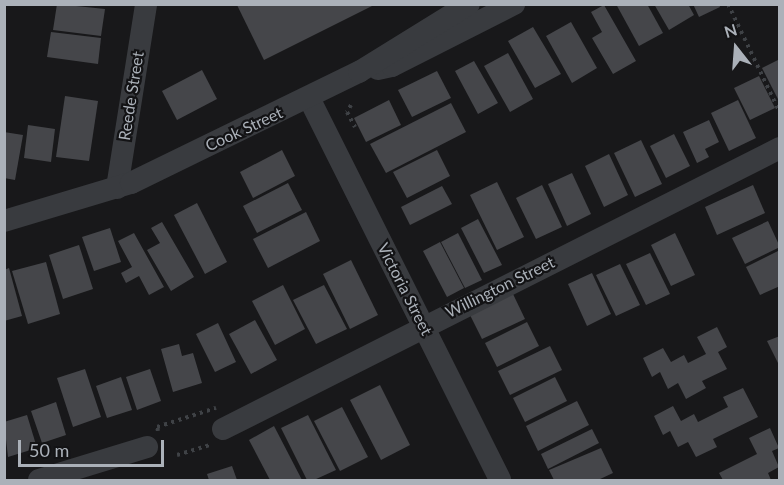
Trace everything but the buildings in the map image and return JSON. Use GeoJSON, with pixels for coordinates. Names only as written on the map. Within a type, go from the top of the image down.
{"type":"FeatureCollection","features":[{"type":"Feature","properties":{"kind":"street","name":"Reede Street"},"geometry":{"type":"LineString","coordinates":[[117,188],[146,4]]}},
{"type":"Feature","properties":{"kind":"street","name":"Cook Street"},"geometry":{"type":"LineString","coordinates":[[4,221],[117,188],[309,98],[359,72],[469,4]]}},
{"type":"Feature","properties":{"kind":"street"},"geometry":{"type":"LineString","coordinates":[[359,72],[392,66],[514,4]]}},
{"type":"Feature","properties":{"kind":"street","name":"Victoria Street"},"geometry":{"type":"LineString","coordinates":[[309,98],[500,480]]}},
{"type":"Feature","properties":{"kind":"street","name":"Willington Street"},"geometry":{"type":"LineString","coordinates":[[219,426],[405,340],[424,325],[778,154]]}},
{"type":"Feature","properties":{"kind":"street"},"geometry":{"type":"LineString","coordinates":[[39,480],[147,447]]}},
{"type":"Feature","properties":{"kind":"path"},"geometry":{"type":"LineString","coordinates":[[728,4],[780,113]]}},
{"type":"Feature","properties":{"kind":"path"},"geometry":{"type":"LineString","coordinates":[[351,105],[347,112],[355,127]]}},
{"type":"Feature","properties":{"kind":"path"},"geometry":{"type":"LineString","coordinates":[[170,422],[219,426]]}},
{"type":"Feature","properties":{"kind":"path"},"geometry":{"type":"LineString","coordinates":[[177,455],[219,426]]}}]}
